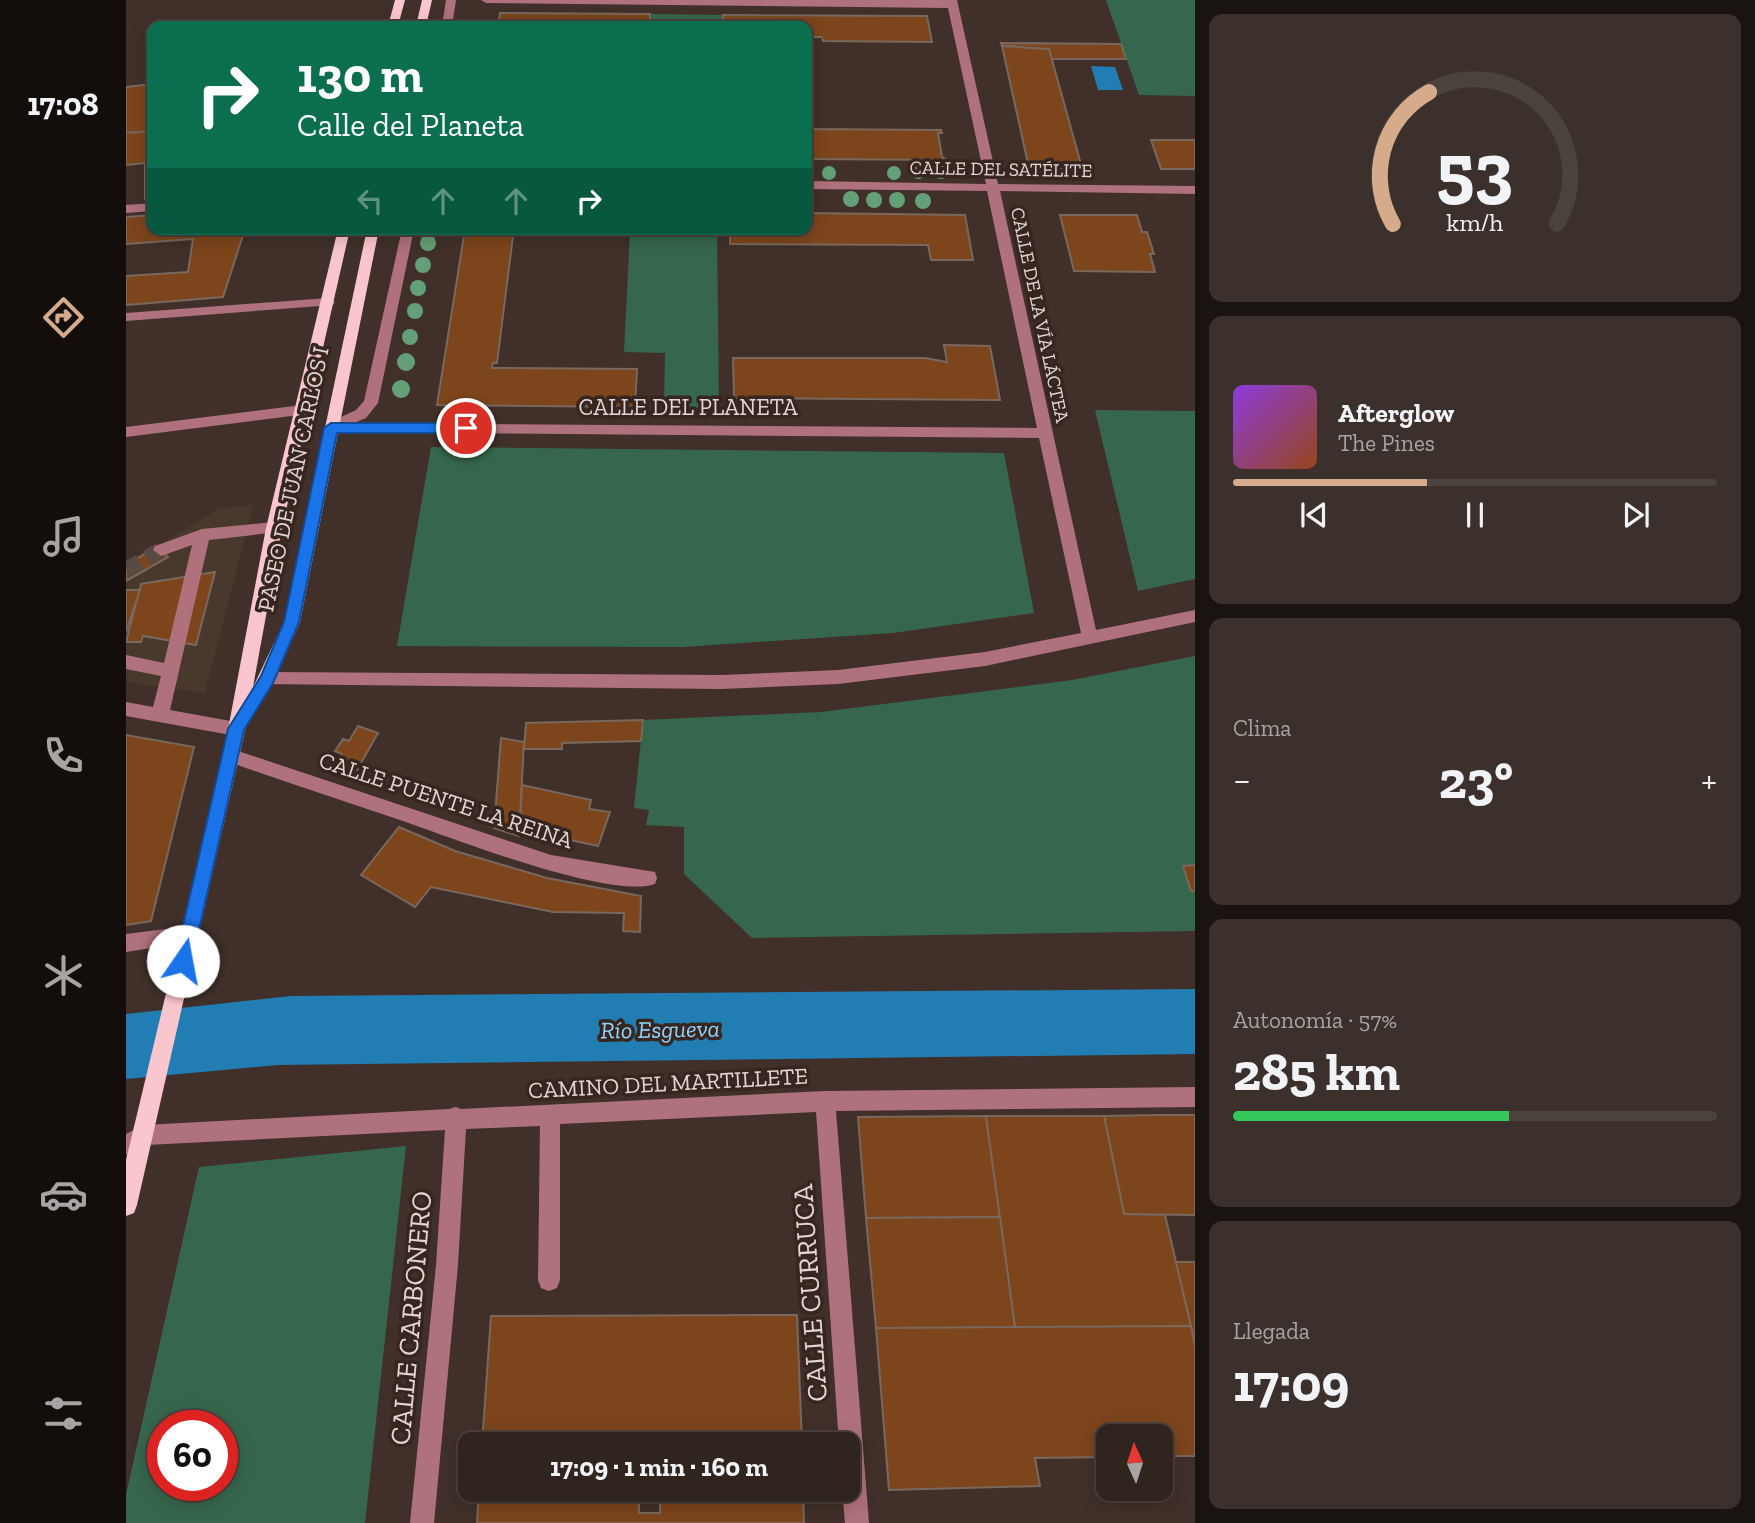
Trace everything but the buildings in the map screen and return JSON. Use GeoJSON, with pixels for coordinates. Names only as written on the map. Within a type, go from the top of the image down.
{"type":"FeatureCollection","features":[{"type":"Feature","properties":{"kind":"main road"},"geometry":{"type":"LineString","coordinates":[[394,21],[400,0]]}},
{"type":"Feature","properties":{"kind":"main road"},"geometry":{"type":"LineString","coordinates":[[422,21],[427,0]]}},
{"type":"Feature","properties":{"kind":"main road","name":"PASEO DE JUAN CARLOS I"},"geometry":{"type":"LineString","coordinates":[[126,1205],[135,1140],[150,1109],[232,756],[274,528],[343,235]]}},
{"type":"Feature","properties":{"kind":"main road","name":"PASEO DE JUAN CARLOS I"},"geometry":{"type":"LineString","coordinates":[[236,729],[267,679],[292,622],[372,235]]}},
{"type":"Feature","properties":{"kind":"street"},"geometry":{"type":"LineString","coordinates":[[448,21],[451,0]]}},
{"type":"Feature","properties":{"kind":"street"},"geometry":{"type":"LineString","coordinates":[[486,0],[952,2]]}},
{"type":"Feature","properties":{"kind":"street","name":"CALLE DE LA VÍA LÁCTEA"},"geometry":{"type":"LineString","coordinates":[[952,2],[1090,638]]}},
{"type":"Feature","properties":{"kind":"street","name":"CALLE DEL SATÉLITE"},"geometry":{"type":"LineString","coordinates":[[812,186],[1195,190]]}},
{"type":"Feature","properties":{"kind":"street"},"geometry":{"type":"LineString","coordinates":[[126,209],[147,207]]}},
{"type":"Feature","properties":{"kind":"street"},"geometry":{"type":"LineString","coordinates":[[331,428],[361,414],[371,403],[407,235]]}},
{"type":"Feature","properties":{"kind":"street"},"geometry":{"type":"LineString","coordinates":[[126,317],[328,302]]}},
{"type":"Feature","properties":{"kind":"street"},"geometry":{"type":"LineString","coordinates":[[126,432],[302,410]]}},
{"type":"Feature","properties":{"kind":"street","name":"CALLE DEL PLANETA"},"geometry":{"type":"LineString","coordinates":[[331,428],[1045,433]]}},
{"type":"Feature","properties":{"kind":"street"},"geometry":{"type":"LineString","coordinates":[[161,550],[202,535],[274,528]]}},
{"type":"Feature","properties":{"kind":"street"},"geometry":{"type":"LineString","coordinates":[[160,715],[202,535]]}},
{"type":"Feature","properties":{"kind":"street"},"geometry":{"type":"LineString","coordinates":[[267,679],[721,682],[838,677],[985,659],[1195,616]]}},
{"type":"Feature","properties":{"kind":"street"},"geometry":{"type":"LineString","coordinates":[[126,662],[170,671]]}},
{"type":"Feature","properties":{"kind":"street"},"geometry":{"type":"LineString","coordinates":[[126,709],[236,729]]}},
{"type":"Feature","properties":{"kind":"street","name":"CALLE PUENTE LA REINA"},"geometry":{"type":"LineString","coordinates":[[232,756],[551,863],[621,877],[648,878]]}},
{"type":"Feature","properties":{"kind":"street"},"geometry":{"type":"LineString","coordinates":[[126,943],[189,935]]}},
{"type":"Feature","properties":{"kind":"street","name":"CAMINO DEL MARTILLETE"},"geometry":{"type":"LineString","coordinates":[[135,1140],[456,1117],[825,1101],[1195,1097]]}},
{"type":"Feature","properties":{"kind":"street","name":"CALLE CURRUCA"},"geometry":{"type":"LineString","coordinates":[[825,1101],[857,1523]]}},
{"type":"Feature","properties":{"kind":"street"},"geometry":{"type":"LineString","coordinates":[[549,1280],[550,1113]]}},
{"type":"Feature","properties":{"kind":"street","name":"CALLE CARBONERO"},"geometry":{"type":"LineString","coordinates":[[422,1523],[447,1265],[456,1117]]}},
{"type":"Feature","properties":{"kind":"shaded area"},"geometry":{"type":"Polygon","coordinates":[[[253,505],[205,693],[126,682],[126,565],[220,508],[253,505]]]}},
{"type":"Feature","properties":{"kind":"green space"},"geometry":{"type":"Polygon","coordinates":[[[1106,0],[1195,0],[1195,96],[1139,95],[1106,0]]]}},
{"type":"Feature","properties":{"kind":"green space"},"geometry":{"type":"Polygon","coordinates":[[[650,14],[723,15],[723,21],[650,21],[650,14]]]}},
{"type":"Feature","properties":{"kind":"green space"},"geometry":{"type":"Polygon","coordinates":[[[630,235],[717,235],[719,408],[664,407],[665,353],[624,352],[630,235]]]}},
{"type":"Feature","properties":{"kind":"green space"},"geometry":{"type":"Polygon","coordinates":[[[1095,410],[1195,411],[1195,579],[1138,591],[1095,410]]]}},
{"type":"Feature","properties":{"kind":"green space"},"geometry":{"type":"Polygon","coordinates":[[[431,447],[1004,453],[1034,613],[893,633],[683,647],[397,646],[431,447]]]}},
{"type":"Feature","properties":{"kind":"green space"},"geometry":{"type":"Polygon","coordinates":[[[1195,656],[1195,931],[752,938],[684,874],[684,827],[646,825],[649,810],[634,808],[643,720],[821,712],[1072,680],[1195,656]]]}},
{"type":"Feature","properties":{"kind":"green space"},"geometry":{"type":"Polygon","coordinates":[[[406,1146],[365,1523],[126,1523],[126,1495],[199,1167],[406,1146]]]}},
{"type":"Feature","properties":{"kind":"water"},"geometry":{"type":"Polygon","coordinates":[[[1091,66],[1115,67],[1123,90],[1098,90],[1091,66]]]}},
{"type":"Feature","properties":{"kind":"water","name":"Río Esgueva"},"geometry":{"type":"Polygon","coordinates":[[[1195,989],[1195,1054],[277,1065],[126,1079],[126,1014],[291,996],[1195,989]]]}},
{"type":"Feature","properties":{"kind":"tunnel"},"geometry":{"type":"LineString","coordinates":[[126,570],[161,550]]}},
{"type":"Feature","properties":{"kind":"route"},"geometry":{"type":"LineString","coordinates":[[183,961],[232,756],[236,729],[267,679],[292,622],[331,428],[466,428]]}}]}
